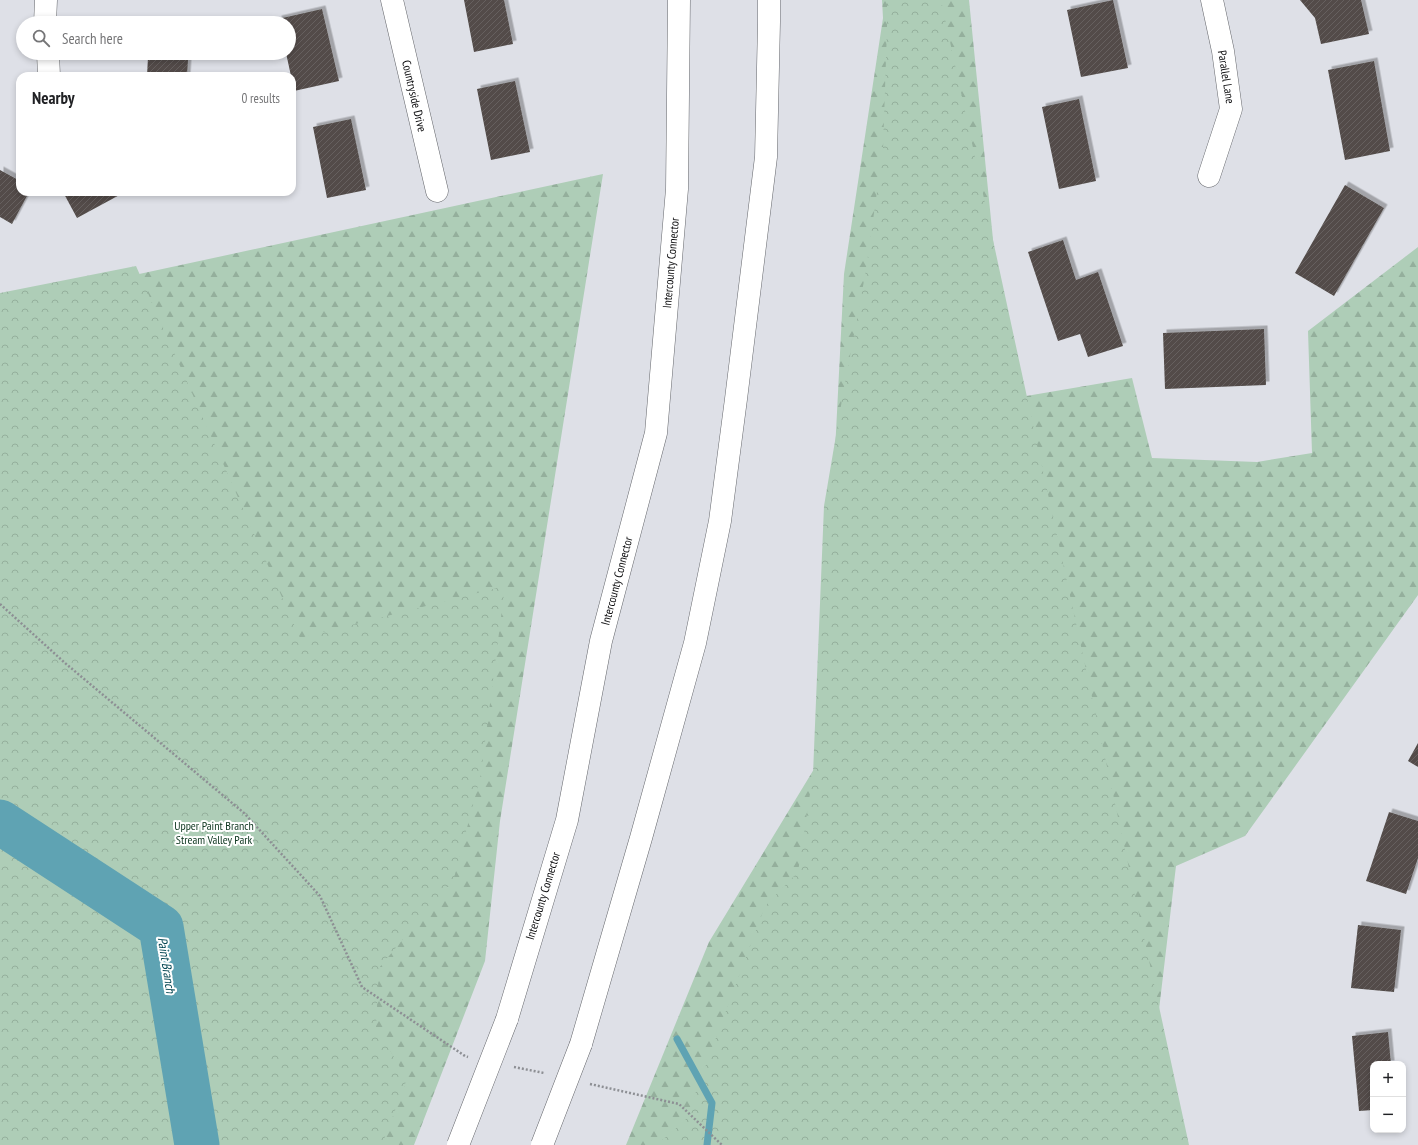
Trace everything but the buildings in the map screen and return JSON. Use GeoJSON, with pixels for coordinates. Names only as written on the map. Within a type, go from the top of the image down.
{"type":"FeatureCollection","features":[{"type":"Feature","properties":{"kind":"main road"},"geometry":{"type":"LineString","coordinates":[[46,0],[46,16]]}},
{"type":"Feature","properties":{"kind":"main road","name":"Countryside Drive"},"geometry":{"type":"LineString","coordinates":[[392,0],[437,191]]}},
{"type":"Feature","properties":{"kind":"main road","name":"Intercounty Connector"},"geometry":{"type":"LineString","coordinates":[[458,1145],[507,1019],[567,820],[601,641],[656,433],[677,189],[679,0]]}},
{"type":"Feature","properties":{"kind":"main road"},"geometry":{"type":"LineString","coordinates":[[542,1145],[581,1044],[696,644],[720,521],[766,157],[769,22],[768,0]]}},
{"type":"Feature","properties":{"kind":"main road","name":"Parallel Lane"},"geometry":{"type":"LineString","coordinates":[[1209,176],[1231,109],[1223,51],[1212,0]]}},
{"type":"Feature","properties":{"kind":"main road"},"geometry":{"type":"LineString","coordinates":[[48,60],[49,72]]}},
{"type":"Feature","properties":{"kind":"path"},"geometry":{"type":"LineString","coordinates":[[0,604],[66,663],[244,813],[320,896],[362,987],[465,1056],[472,1058]]}},
{"type":"Feature","properties":{"kind":"path"},"geometry":{"type":"LineString","coordinates":[[511,1066],[549,1075]]}},
{"type":"Feature","properties":{"kind":"path"},"geometry":{"type":"LineString","coordinates":[[587,1083],[679,1104],[722,1145]]}},
{"type":"Feature","properties":{"kind":"green space"},"geometry":{"type":"Polygon","coordinates":[[[882,0],[969,0],[1009,399],[1132,378],[1152,458],[1257,462],[1312,453],[1308,331],[1418,247],[1418,595],[1245,836],[1176,866],[1143,1145],[626,1145],[709,942],[862,690],[829,570],[844,274],[883,18],[882,0]]]}},
{"type":"Feature","properties":{"kind":"green space"},"geometry":{"type":"Polygon","coordinates":[[[887,0],[941,0],[1189,1145],[656,1145],[685,1121],[765,906],[798,872],[813,774],[824,506],[866,270],[883,149],[887,0]]]}},
{"type":"Feature","properties":{"kind":"green space","name":"Upper Paint Branch Stream Valley Park"},"geometry":{"type":"Polygon","coordinates":[[[603,174],[500,821],[485,961],[414,1145],[30,1145],[0,304],[603,174]]]}},
{"type":"Feature","properties":{"kind":"green space","name":"Upper Paint Branch Stream Valley Park"},"geometry":{"type":"Polygon","coordinates":[[[136,266],[300,638],[505,586],[481,774],[454,878],[379,968],[376,1027],[407,1079],[382,1145],[0,1145],[0,293],[136,266]]]}},
{"type":"Feature","properties":{"kind":"waterway","name":"Paint Branch"},"geometry":{"type":"LineString","coordinates":[[0,822],[161,927],[197,1145]]}},
{"type":"Feature","properties":{"kind":"waterway"},"geometry":{"type":"LineString","coordinates":[[677,1039],[712,1103],[707,1145]]}}]}
